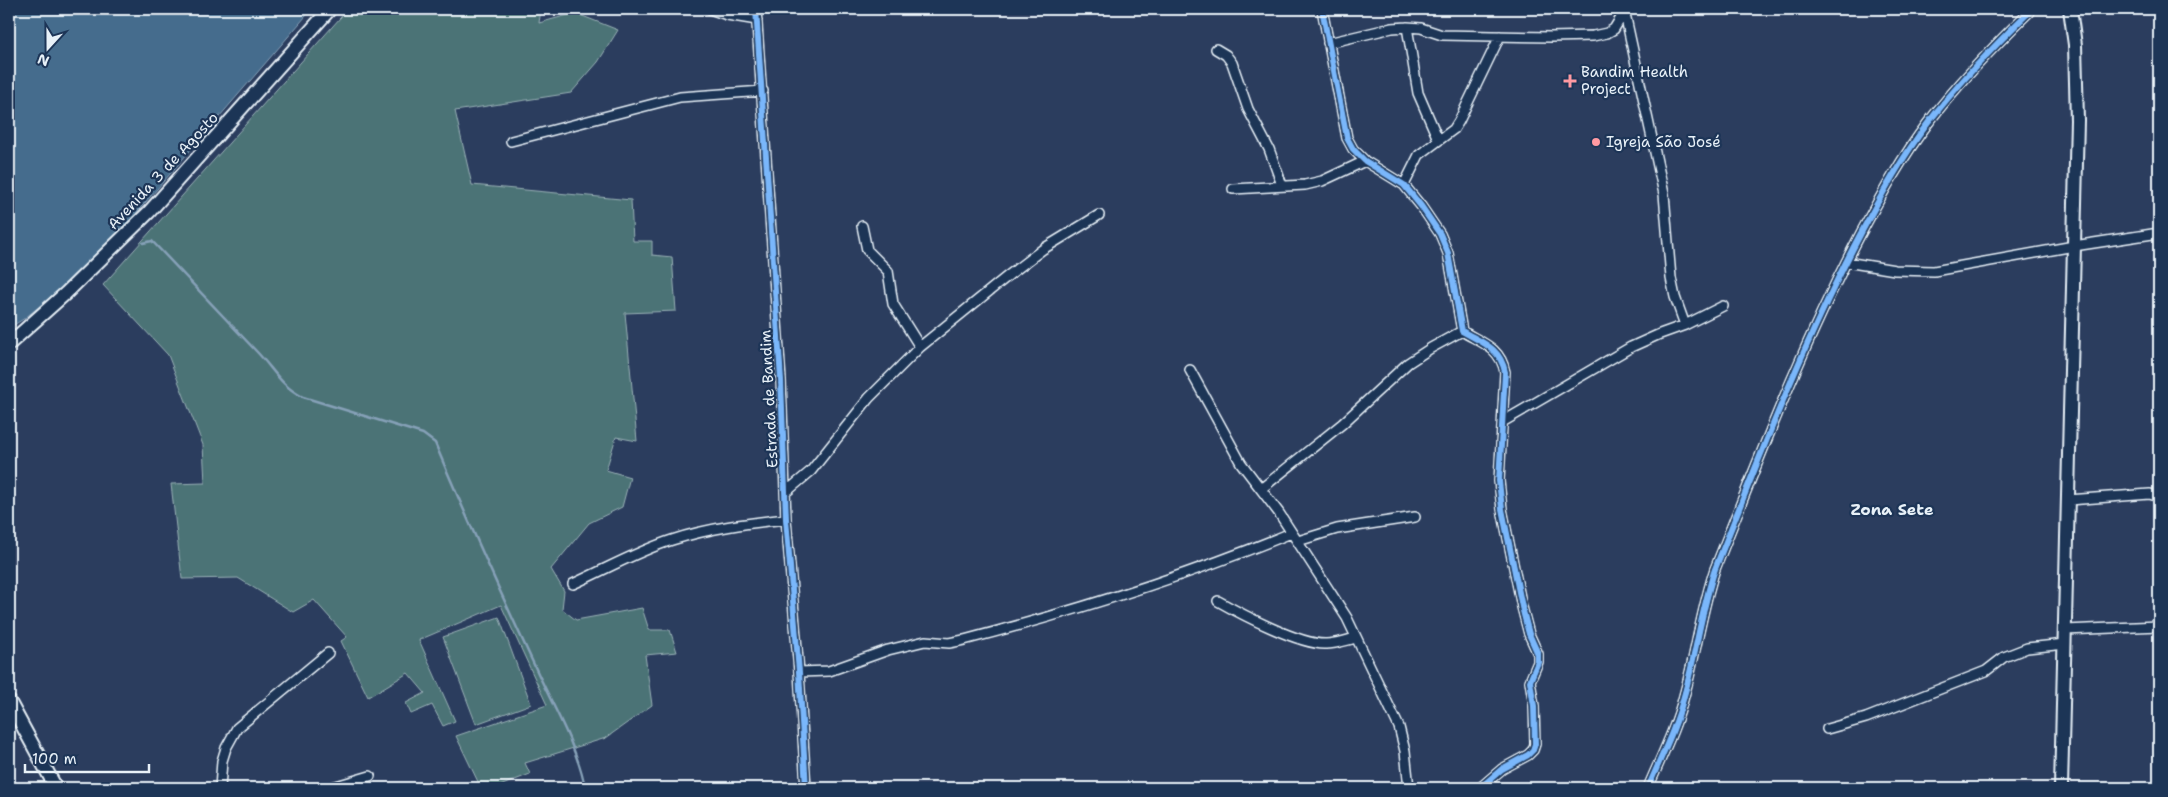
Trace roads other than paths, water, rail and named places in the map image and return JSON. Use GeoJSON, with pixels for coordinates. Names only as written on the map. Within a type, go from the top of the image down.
{"type":"FeatureCollection","features":[{"type":"Feature","properties":{"kind":"street","name":"Avenida 3 de Agosto"},"geometry":{"type":"LineString","coordinates":[[9,344],[66,293],[149,212],[330,9]]}},
{"type":"Feature","properties":{"kind":"street"},"geometry":{"type":"LineString","coordinates":[[710,9],[728,15],[757,20]]}},
{"type":"Feature","properties":{"kind":"street","name":"Estrada de Bandim"},"geometry":{"type":"LineString","coordinates":[[756,9],[763,90],[781,380],[786,519],[799,672],[806,788]]}},
{"type":"Feature","properties":{"kind":"street"},"geometry":{"type":"LineString","coordinates":[[1322,9],[1347,138],[1365,161],[1404,185],[1422,206],[1440,234],[1448,253],[1462,331],[1497,352],[1503,361],[1505,372],[1504,421],[1499,472],[1502,509],[1529,634],[1538,654],[1538,662],[1530,682],[1534,706],[1535,744],[1533,750],[1528,755],[1502,769],[1480,788]]}},
{"type":"Feature","properties":{"kind":"street"},"geometry":{"type":"LineString","coordinates":[[1648,788],[1675,727],[1706,595],[1715,569],[1814,326],[1880,198],[1927,124],[1991,49],[2032,9]]}},
{"type":"Feature","properties":{"kind":"street"},"geometry":{"type":"LineString","coordinates":[[2060,788],[2066,630],[2077,120],[2074,45],[2070,9]]}},
{"type":"Feature","properties":{"kind":"street"},"geometry":{"type":"LineString","coordinates":[[1328,43],[1392,28],[1406,27],[1422,28],[1442,35],[1551,37],[1607,34],[1614,29],[1624,10]]}},
{"type":"Feature","properties":{"kind":"street"},"geometry":{"type":"LineString","coordinates":[[1624,10],[1664,194],[1671,278],[1675,297],[1685,325]]}},
{"type":"Feature","properties":{"kind":"street"},"geometry":{"type":"LineString","coordinates":[[1406,27],[1418,93],[1438,139]]}},
{"type":"Feature","properties":{"kind":"street"},"geometry":{"type":"LineString","coordinates":[[1404,185],[1418,155],[1454,129],[1500,36]]}},
{"type":"Feature","properties":{"kind":"street"},"geometry":{"type":"LineString","coordinates":[[1216,49],[1226,55],[1232,63],[1248,110],[1269,149],[1282,185]]}},
{"type":"Feature","properties":{"kind":"street"},"geometry":{"type":"LineString","coordinates":[[511,140],[626,112],[666,100],[763,90]]}},
{"type":"Feature","properties":{"kind":"street"},"geometry":{"type":"LineString","coordinates":[[1233,189],[1305,185],[1322,181],[1365,161]]}},
{"type":"Feature","properties":{"kind":"street"},"geometry":{"type":"LineString","coordinates":[[786,493],[811,471],[869,398],[920,347],[1043,249],[1099,216]]}},
{"type":"Feature","properties":{"kind":"street"},"geometry":{"type":"LineString","coordinates":[[862,226],[867,250],[888,271],[892,304],[920,347]]}},
{"type":"Feature","properties":{"kind":"street"},"geometry":{"type":"LineString","coordinates":[[1846,262],[1894,270],[1934,271],[2159,233]]}},
{"type":"Feature","properties":{"kind":"street"},"geometry":{"type":"LineString","coordinates":[[1504,421],[1631,347],[1685,325],[1723,306]]}},
{"type":"Feature","properties":{"kind":"street"},"geometry":{"type":"LineString","coordinates":[[1261,489],[1342,424],[1408,363],[1462,331]]}},
{"type":"Feature","properties":{"kind":"street"},"geometry":{"type":"LineString","coordinates":[[1190,370],[1236,454],[1298,541],[1333,595],[1356,638],[1401,733],[1409,788]]}},
{"type":"Feature","properties":{"kind":"street"},"geometry":{"type":"LineString","coordinates":[[2068,500],[2150,494],[2159,497]]}},
{"type":"Feature","properties":{"kind":"street"},"geometry":{"type":"LineString","coordinates":[[1298,541],[1337,529],[1415,517]]}},
{"type":"Feature","properties":{"kind":"street"},"geometry":{"type":"LineString","coordinates":[[573,584],[649,548],[673,540],[736,525],[786,519]]}},
{"type":"Feature","properties":{"kind":"street"},"geometry":{"type":"LineString","coordinates":[[799,672],[829,671],[925,641],[949,643],[964,640],[1084,608],[1176,578],[1292,533]]}},
{"type":"Feature","properties":{"kind":"street"},"geometry":{"type":"LineString","coordinates":[[1218,601],[1251,619],[1314,644],[1327,644],[1356,638]]}},
{"type":"Feature","properties":{"kind":"street"},"geometry":{"type":"LineString","coordinates":[[2066,630],[2159,626]]}},
{"type":"Feature","properties":{"kind":"street"},"geometry":{"type":"LineString","coordinates":[[1827,729],[1866,718],[1986,671],[2004,657],[2027,648],[2065,644]]}},
{"type":"Feature","properties":{"kind":"street"},"geometry":{"type":"LineString","coordinates":[[220,788],[222,761],[226,748],[237,728],[328,653]]}},
{"type":"Feature","properties":{"kind":"street"},"geometry":{"type":"LineString","coordinates":[[9,701],[56,788]]}},
{"type":"Feature","properties":{"kind":"street"},"geometry":{"type":"LineString","coordinates":[[329,788],[370,776]]}},
{"type":"Feature","properties":{"kind":"water"},"geometry":{"type":"Polygon","coordinates":[[[9,9],[312,9],[126,225],[81,272],[25,318],[9,328],[9,9]]]}},
{"type":"Feature","properties":{"kind":"waterway"},"geometry":{"type":"LineString","coordinates":[[143,243],[152,241],[257,352],[283,383],[295,393],[423,434],[435,443],[497,585],[571,743],[585,788]]}},
{"type":"Feature","properties":{"kind":"place","name":"Bandim Health Project"},"geometry":{"type":"Point","coordinates":[1570,81]}},
{"type":"Feature","properties":{"kind":"place","name":"Igreja São José"},"geometry":{"type":"Point","coordinates":[1596,142]}},
{"type":"Feature","properties":{"kind":"district","name":"Zona Sete"},"geometry":{"type":"Point","coordinates":[1892,509]}}]}
